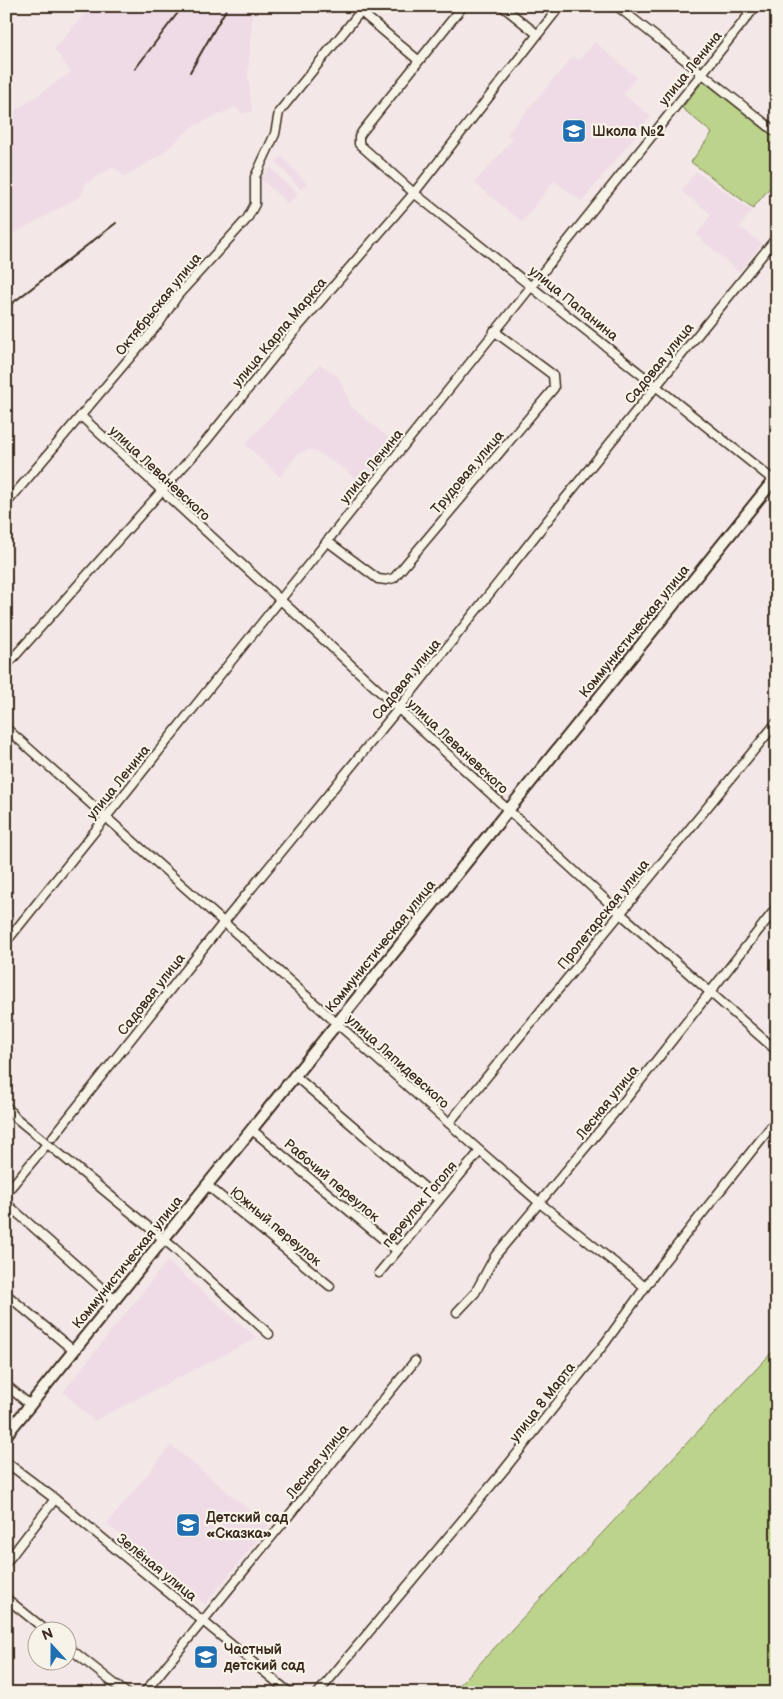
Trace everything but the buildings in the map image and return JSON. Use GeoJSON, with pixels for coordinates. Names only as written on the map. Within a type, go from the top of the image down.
{"type":"FeatureCollection","features":[{"type":"Feature","properties":{"kind":"street"},"geometry":{"type":"LineString","coordinates":[[363,9],[418,60],[463,6]]}},
{"type":"Feature","properties":{"kind":"street"},"geometry":{"type":"LineString","coordinates":[[502,6],[537,34]]}},
{"type":"Feature","properties":{"kind":"street","name":"улица Карла Маркса"},"geometry":{"type":"LineString","coordinates":[[6,666],[207,440],[304,320],[414,193],[560,6]]}},
{"type":"Feature","properties":{"kind":"street"},"geometry":{"type":"LineString","coordinates":[[617,6],[777,133]]}},
{"type":"Feature","properties":{"kind":"street","name":"улица Ленина"},"geometry":{"type":"LineString","coordinates":[[6,942],[756,6]]}},
{"type":"Feature","properties":{"kind":"street","name":"Октябрьская улица"},"geometry":{"type":"LineString","coordinates":[[6,504],[82,417],[160,322],[178,295],[247,219],[255,204],[255,177],[275,134],[280,112],[363,9]]}},
{"type":"Feature","properties":{"kind":"street","name":"улица Папанина"},"geometry":{"type":"LineString","coordinates":[[418,60],[362,132],[358,141],[360,146],[414,193],[776,480]]}},
{"type":"Feature","properties":{"kind":"street","name":"Садовая улица"},"geometry":{"type":"LineString","coordinates":[[53,1137],[224,922],[399,708],[555,511],[777,237]]}},
{"type":"Feature","properties":{"kind":"street","name":"Трудовая улица"},"geometry":{"type":"LineString","coordinates":[[327,541],[378,579],[394,578],[554,388],[553,375],[494,331]]}},
{"type":"Feature","properties":{"kind":"street","name":"улица Леваневского"},"geometry":{"type":"LineString","coordinates":[[82,417],[620,913],[777,1051]]}},
{"type":"Feature","properties":{"kind":"street","name":"Коммунистическая улица"},"geometry":{"type":"LineString","coordinates":[[6,1435],[508,809],[776,480]]}},
{"type":"Feature","properties":{"kind":"street","name":"Пролетарская улица"},"geometry":{"type":"LineString","coordinates":[[449,1123],[777,722]]}},
{"type":"Feature","properties":{"kind":"street","name":"улица Ляпидевского"},"geometry":{"type":"LineString","coordinates":[[6,728],[480,1151],[541,1204],[645,1287]]}},
{"type":"Feature","properties":{"kind":"street","name":"Лесная улица"},"geometry":{"type":"LineString","coordinates":[[457,1312],[475,1293],[494,1256],[541,1204],[777,907]]}},
{"type":"Feature","properties":{"kind":"street"},"geometry":{"type":"LineString","coordinates":[[294,1075],[439,1200]]}},
{"type":"Feature","properties":{"kind":"street"},"geometry":{"type":"LineString","coordinates":[[6,1106],[16,1118],[181,1254],[269,1334]]}},
{"type":"Feature","properties":{"kind":"street","name":"улица 8 Марта"},"geometry":{"type":"LineString","coordinates":[[318,1693],[504,1470],[605,1343],[645,1287],[777,1119]]}},
{"type":"Feature","properties":{"kind":"street","name":"Рабочий переулок"},"geometry":{"type":"LineString","coordinates":[[251,1129],[396,1250]]}},
{"type":"Feature","properties":{"kind":"street"},"geometry":{"type":"LineString","coordinates":[[6,1193],[47,1144]]}},
{"type":"Feature","properties":{"kind":"street","name":"переулок Гоголя"},"geometry":{"type":"LineString","coordinates":[[379,1273],[396,1250],[480,1151]]}},
{"type":"Feature","properties":{"kind":"street","name":"Южный переулок"},"geometry":{"type":"LineString","coordinates":[[207,1185],[330,1286]]}},
{"type":"Feature","properties":{"kind":"street"},"geometry":{"type":"LineString","coordinates":[[6,1203],[115,1300]]}},
{"type":"Feature","properties":{"kind":"street"},"geometry":{"type":"LineString","coordinates":[[6,1294],[74,1351]]}},
{"type":"Feature","properties":{"kind":"street","name":"Лесная улица"},"geometry":{"type":"LineString","coordinates":[[144,1693],[415,1361]]}},
{"type":"Feature","properties":{"kind":"street"},"geometry":{"type":"LineString","coordinates":[[6,1385],[30,1405]]}},
{"type":"Feature","properties":{"kind":"street","name":"Зелёная улица"},"geometry":{"type":"LineString","coordinates":[[6,1462],[290,1693]]}},
{"type":"Feature","properties":{"kind":"street"},"geometry":{"type":"LineString","coordinates":[[6,1563],[55,1500]]}},
{"type":"Feature","properties":{"kind":"street"},"geometry":{"type":"LineString","coordinates":[[6,1598],[36,1622]]}},
{"type":"Feature","properties":{"kind":"street"},"geometry":{"type":"LineString","coordinates":[[78,1655],[126,1693]]}},
{"type":"Feature","properties":{"kind":"shaded area"},"geometry":{"type":"Polygon","coordinates":[[[91,6],[253,6],[248,77],[252,111],[243,114],[235,107],[192,127],[162,154],[125,177],[113,167],[86,183],[81,196],[6,238],[6,117],[71,72],[54,49],[91,6]]]}},
{"type":"Feature","properties":{"kind":"shaded area","name":"Школа №2"},"geometry":{"type":"Polygon","coordinates":[[[595,42],[636,77],[623,94],[651,116],[582,202],[554,181],[522,222],[474,183],[513,139],[507,134],[573,56],[579,60],[595,42]]]}},
{"type":"Feature","properties":{"kind":"shaded area"},"geometry":{"type":"Polygon","coordinates":[[[282,156],[307,184],[301,190],[276,162],[282,156]]]}},
{"type":"Feature","properties":{"kind":"shaded area"},"geometry":{"type":"Polygon","coordinates":[[[270,168],[298,194],[288,204],[260,178],[270,168]]]}},
{"type":"Feature","properties":{"kind":"shaded area"},"geometry":{"type":"Polygon","coordinates":[[[696,171],[752,211],[740,227],[762,244],[739,272],[696,235],[711,214],[681,191],[696,171]]]}},
{"type":"Feature","properties":{"kind":"shaded area"},"geometry":{"type":"Polygon","coordinates":[[[320,364],[338,377],[352,407],[398,446],[364,488],[346,470],[311,449],[298,454],[280,477],[245,444],[320,364]]]}},
{"type":"Feature","properties":{"kind":"shaded area"},"geometry":{"type":"Polygon","coordinates":[[[167,1261],[257,1338],[94,1421],[63,1392],[167,1261]]]}},
{"type":"Feature","properties":{"kind":"shaded area","name":"Детский сад «Сказка»"},"geometry":{"type":"Polygon","coordinates":[[[171,1445],[269,1526],[205,1604],[107,1524],[171,1445]]]}},
{"type":"Feature","properties":{"kind":"shaded area","name":"Частный детский сад"},"geometry":{"type":"Polygon","coordinates":[[[205,1645],[217,1656],[207,1668],[195,1657],[205,1645]]]}},
{"type":"Feature","properties":{"kind":"green space"},"geometry":{"type":"Polygon","coordinates":[[[703,81],[777,138],[777,179],[753,208],[691,162],[712,133],[682,108],[703,81]]]}},
{"type":"Feature","properties":{"kind":"green space"},"geometry":{"type":"Polygon","coordinates":[[[777,1347],[777,1693],[452,1693],[777,1347]]]}},
{"type":"Feature","properties":{"kind":"railway"},"geometry":{"type":"LineString","coordinates":[[135,69],[183,6]]}},
{"type":"Feature","properties":{"kind":"railway"},"geometry":{"type":"LineString","coordinates":[[190,72],[228,6]]}},
{"type":"Feature","properties":{"kind":"railway"},"geometry":{"type":"LineString","coordinates":[[6,308],[116,223]]}},
{"type":"Feature","properties":{"kind":"place","name":"Школа №2"},"geometry":{"type":"Point","coordinates":[574,131]}},
{"type":"Feature","properties":{"kind":"place","name":"Детский сад «Сказка»"},"geometry":{"type":"Point","coordinates":[188,1525]}},
{"type":"Feature","properties":{"kind":"place","name":"Частный детский сад"},"geometry":{"type":"Point","coordinates":[206,1657]}}]}
